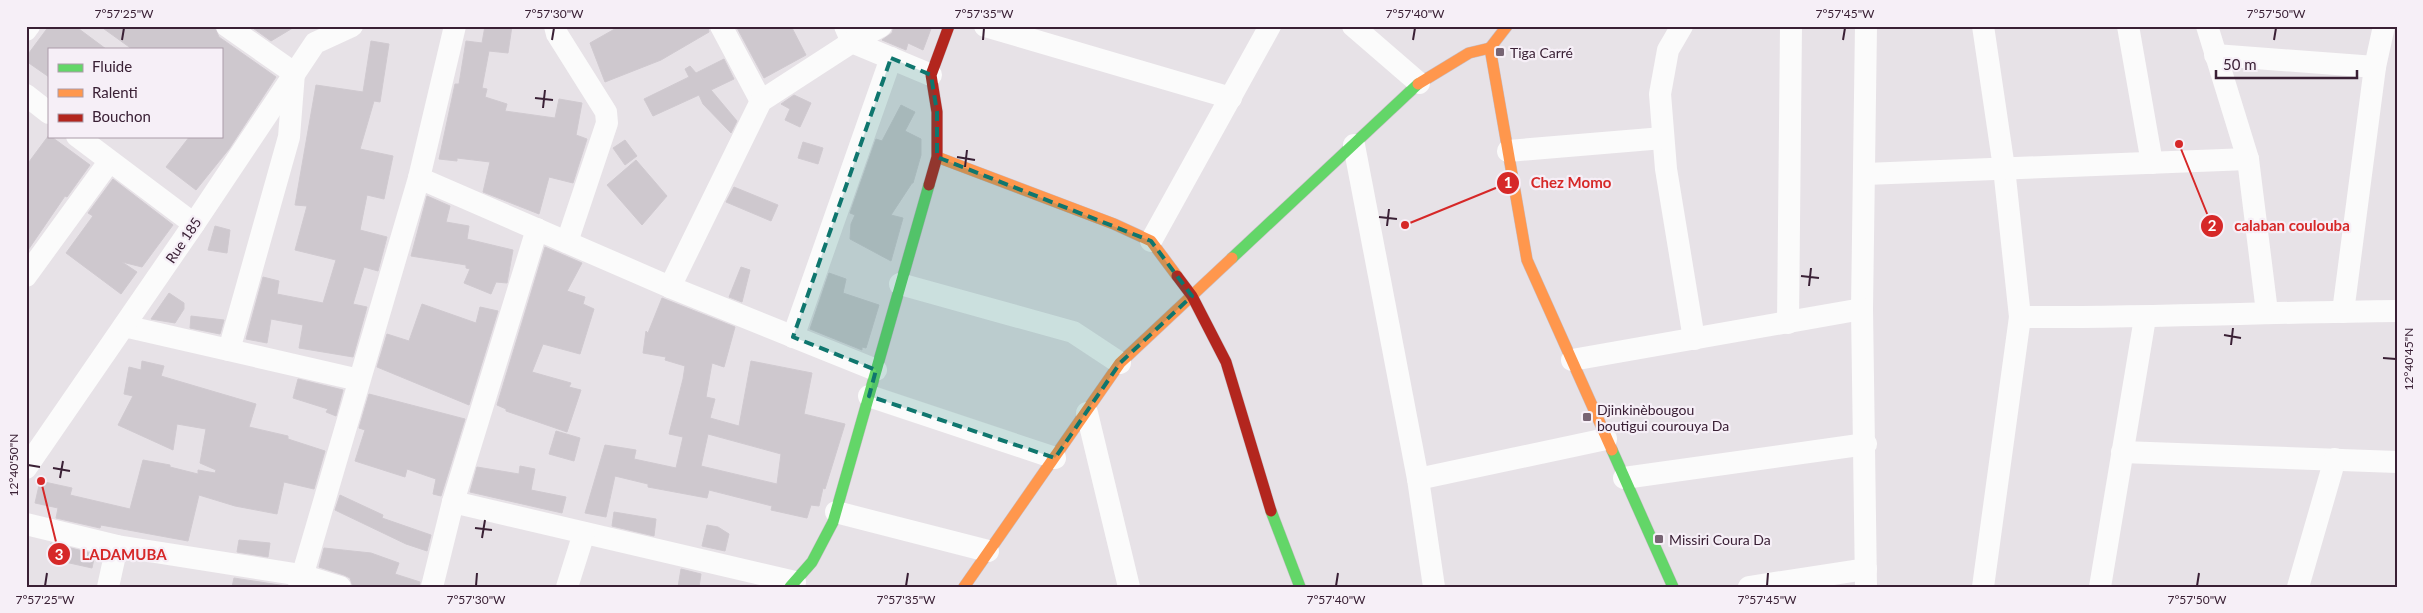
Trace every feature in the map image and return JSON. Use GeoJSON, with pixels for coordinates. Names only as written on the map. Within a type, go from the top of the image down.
{"type":"FeatureCollection","features":[{"type":"Feature","properties":{"kind":"street"},"geometry":{"type":"LineString","coordinates":[[26,30],[29,26]]}},
{"type":"Feature","properties":{"kind":"street"},"geometry":{"type":"LineString","coordinates":[[226,26],[294,73],[289,137],[229,350]]}},
{"type":"Feature","properties":{"kind":"street","name":"Rue 185"},"geometry":{"type":"LineString","coordinates":[[26,468],[194,224],[294,73],[311,35],[352,26]]}},
{"type":"Feature","properties":{"kind":"street"},"geometry":{"type":"LineString","coordinates":[[300,581],[419,178],[455,26]]}},
{"type":"Feature","properties":{"kind":"street"},"geometry":{"type":"LineString","coordinates":[[555,26],[557,34],[606,112],[607,123],[567,242]]}},
{"type":"Feature","properties":{"kind":"street"},"geometry":{"type":"LineString","coordinates":[[721,26],[761,101]]}},
{"type":"Feature","properties":{"kind":"street"},"geometry":{"type":"LineString","coordinates":[[670,287],[761,101],[848,34],[882,26]]}},
{"type":"Feature","properties":{"kind":"street"},"geometry":{"type":"LineString","coordinates":[[453,502],[792,584],[809,565],[832,527],[937,157],[937,112],[931,75],[949,26]]}},
{"type":"Feature","properties":{"kind":"street"},"geometry":{"type":"LineString","coordinates":[[985,26],[1231,98]]}},
{"type":"Feature","properties":{"kind":"street"},"geometry":{"type":"LineString","coordinates":[[1151,241],[1270,26]]}},
{"type":"Feature","properties":{"kind":"street"},"geometry":{"type":"LineString","coordinates":[[1353,26],[1419,83]]}},
{"type":"Feature","properties":{"kind":"street"},"geometry":{"type":"LineString","coordinates":[[964,587],[1120,363],[1419,83],[1470,53],[1490,48],[1506,26]]}},
{"type":"Feature","properties":{"kind":"street"},"geometry":{"type":"LineString","coordinates":[[1682,26],[1668,50],[1660,94],[1666,169],[1694,339]]}},
{"type":"Feature","properties":{"kind":"street"},"geometry":{"type":"LineString","coordinates":[[1788,323],[1791,26]]}},
{"type":"Feature","properties":{"kind":"street"},"geometry":{"type":"LineString","coordinates":[[1760,586],[1866,578],[1866,444],[1862,309],[1866,26]]}},
{"type":"Feature","properties":{"kind":"street"},"geometry":{"type":"LineString","coordinates":[[1983,26],[2004,168],[2020,318],[1983,587]]}},
{"type":"Feature","properties":{"kind":"street"},"geometry":{"type":"LineString","coordinates":[[2128,26],[2152,163]]}},
{"type":"Feature","properties":{"kind":"street"},"geometry":{"type":"LineString","coordinates":[[2207,26],[2248,159],[2267,312]]}},
{"type":"Feature","properties":{"kind":"street"},"geometry":{"type":"LineString","coordinates":[[2343,312],[2375,67],[2384,26]]}},
{"type":"Feature","properties":{"kind":"street"},"geometry":{"type":"LineString","coordinates":[[848,34],[891,58],[931,75]]}},
{"type":"Feature","properties":{"kind":"street"},"geometry":{"type":"LineString","coordinates":[[1490,48],[1527,260],[1673,587]]}},
{"type":"Feature","properties":{"kind":"street"},"geometry":{"type":"LineString","coordinates":[[2215,55],[2375,67]]}},
{"type":"Feature","properties":{"kind":"street"},"geometry":{"type":"LineString","coordinates":[[793,336],[873,104],[891,58]]}},
{"type":"Feature","properties":{"kind":"street"},"geometry":{"type":"LineString","coordinates":[[26,95],[48,112]]}},
{"type":"Feature","properties":{"kind":"street"},"geometry":{"type":"LineString","coordinates":[[80,138],[194,224]]}},
{"type":"Feature","properties":{"kind":"street"},"geometry":{"type":"LineString","coordinates":[[1508,151],[1663,138]]}},
{"type":"Feature","properties":{"kind":"street"},"geometry":{"type":"LineString","coordinates":[[1354,144],[1418,479],[1434,587]]}},
{"type":"Feature","properties":{"kind":"street"},"geometry":{"type":"LineString","coordinates":[[937,157],[1114,224],[1151,241],[1192,296],[1226,362],[1271,510],[1300,587]]}},
{"type":"Feature","properties":{"kind":"street"},"geometry":{"type":"LineString","coordinates":[[1865,174],[2248,159]]}},
{"type":"Feature","properties":{"kind":"street"},"geometry":{"type":"LineString","coordinates":[[26,276],[110,162]]}},
{"type":"Feature","properties":{"kind":"street"},"geometry":{"type":"LineString","coordinates":[[419,178],[670,287],[876,370]]}},
{"type":"Feature","properties":{"kind":"street"},"geometry":{"type":"LineString","coordinates":[[432,587],[453,502],[537,229]]}},
{"type":"Feature","properties":{"kind":"street"},"geometry":{"type":"LineString","coordinates":[[900,284],[1073,332],[1120,363]]}},
{"type":"Feature","properties":{"kind":"street"},"geometry":{"type":"LineString","coordinates":[[1572,360],[1862,309]]}},
{"type":"Feature","properties":{"kind":"street"},"geometry":{"type":"LineString","coordinates":[[2020,318],[2145,318],[2267,312],[2397,311]]}},
{"type":"Feature","properties":{"kind":"street"},"geometry":{"type":"LineString","coordinates":[[2100,587],[2145,318]]}},
{"type":"Feature","properties":{"kind":"street"},"geometry":{"type":"LineString","coordinates":[[124,326],[359,380]]}},
{"type":"Feature","properties":{"kind":"street"},"geometry":{"type":"LineString","coordinates":[[869,396],[1055,458]]}},
{"type":"Feature","properties":{"kind":"street"},"geometry":{"type":"LineString","coordinates":[[1087,413],[1129,587]]}},
{"type":"Feature","properties":{"kind":"street"},"geometry":{"type":"LineString","coordinates":[[1418,479],[1606,439]]}},
{"type":"Feature","properties":{"kind":"street"},"geometry":{"type":"LineString","coordinates":[[1624,478],[1866,444]]}},
{"type":"Feature","properties":{"kind":"street"},"geometry":{"type":"LineString","coordinates":[[2122,452],[2397,462]]}},
{"type":"Feature","properties":{"kind":"street"},"geometry":{"type":"LineString","coordinates":[[2298,587],[2335,459]]}},
{"type":"Feature","properties":{"kind":"street"},"geometry":{"type":"LineString","coordinates":[[836,512],[988,552]]}},
{"type":"Feature","properties":{"kind":"street"},"geometry":{"type":"LineString","coordinates":[[26,524],[117,546],[340,587]]}},
{"type":"Feature","properties":{"kind":"street"},"geometry":{"type":"LineString","coordinates":[[567,587],[584,533]]}},
{"type":"Feature","properties":{"kind":"street"},"geometry":{"type":"LineString","coordinates":[[108,587],[117,546]]}},
{"type":"Feature","properties":{"kind":"highlighted area"},"geometry":{"type":"Polygon","coordinates":[[[891,58],[931,75],[937,112],[937,157],[1151,241],[1192,296],[1120,363],[1055,458],[869,396],[876,370],[793,337],[891,58]]]}},
{"type":"Feature","properties":{"kind":"building"},"geometry":{"type":"Polygon","coordinates":[[[49,26],[75,26],[105,48],[48,48],[48,76],[26,61],[26,57],[49,26]]]}},
{"type":"Feature","properties":{"kind":"building"},"geometry":{"type":"Polygon","coordinates":[[[100,26],[214,26],[219,37],[276,77],[229,149],[196,190],[166,167],[188,138],[222,138],[222,48],[131,48],[100,26]]]}},
{"type":"Feature","properties":{"kind":"building"},"geometry":{"type":"Polygon","coordinates":[[[250,26],[296,26],[271,41],[250,26]]]}},
{"type":"Feature","properties":{"kind":"building"},"geometry":{"type":"Polygon","coordinates":[[[485,26],[512,26],[508,53],[489,51],[482,88],[487,89],[485,97],[507,104],[505,111],[555,118],[559,99],[582,103],[576,135],[587,139],[573,183],[549,177],[539,214],[483,192],[490,162],[457,158],[457,161],[439,159],[455,84],[459,84],[466,41],[482,43],[485,26]]]}},
{"type":"Feature","properties":{"kind":"building"},"geometry":{"type":"Polygon","coordinates":[[[620,26],[708,26],[709,32],[661,60],[605,82],[590,43],[620,26]]]}},
{"type":"Feature","properties":{"kind":"building"},"geometry":{"type":"Polygon","coordinates":[[[736,26],[791,26],[806,55],[764,78],[736,26]]]}},
{"type":"Feature","properties":{"kind":"building"},"geometry":{"type":"Polygon","coordinates":[[[894,26],[932,26],[923,50],[908,43],[906,50],[882,40],[892,33],[894,26]]]}},
{"type":"Feature","properties":{"kind":"building"},"geometry":{"type":"Polygon","coordinates":[[[371,41],[389,44],[380,102],[374,101],[360,149],[393,156],[384,199],[367,195],[360,230],[387,237],[378,271],[364,267],[353,304],[367,307],[353,357],[299,348],[303,325],[271,319],[267,343],[246,339],[263,277],[279,281],[277,294],[323,303],[336,260],[295,250],[307,206],[295,205],[316,85],[363,92],[371,41]]]}},
{"type":"Feature","properties":{"kind":"building"},"geometry":{"type":"Polygon","coordinates":[[[724,59],[734,79],[711,90],[737,121],[731,133],[703,104],[699,95],[653,116],[644,99],[689,77],[685,69],[690,66],[696,73],[724,59]]]}},
{"type":"Feature","properties":{"kind":"building"},"geometry":{"type":"Polygon","coordinates":[[[794,95],[811,103],[800,127],[785,120],[790,109],[781,104],[794,95]]]}},
{"type":"Feature","properties":{"kind":"building"},"geometry":{"type":"Polygon","coordinates":[[[901,105],[915,112],[905,131],[921,139],[921,155],[913,183],[891,215],[903,218],[891,261],[850,239],[851,224],[855,215],[850,213],[876,139],[882,141],[901,105]]]}},
{"type":"Feature","properties":{"kind":"building"},"geometry":{"type":"Polygon","coordinates":[[[48,136],[48,138],[53,138],[90,165],[67,197],[65,196],[26,253],[26,166],[48,136]]]}},
{"type":"Feature","properties":{"kind":"building"},"geometry":{"type":"Polygon","coordinates":[[[625,140],[637,156],[625,165],[613,148],[625,140]]]}},
{"type":"Feature","properties":{"kind":"building"},"geometry":{"type":"Polygon","coordinates":[[[803,142],[823,148],[818,164],[798,158],[803,142]]]}},
{"type":"Feature","properties":{"kind":"building"},"geometry":{"type":"Polygon","coordinates":[[[636,160],[667,196],[642,225],[607,185],[636,160]]]}},
{"type":"Feature","properties":{"kind":"building"},"geometry":{"type":"Polygon","coordinates":[[[113,179],[173,225],[142,267],[122,262],[137,272],[121,294],[66,253],[93,216],[88,213],[113,179]]]}},
{"type":"Feature","properties":{"kind":"building"},"geometry":{"type":"Polygon","coordinates":[[[734,187],[778,205],[771,221],[726,202],[734,187]]]}},
{"type":"Feature","properties":{"kind":"building"},"geometry":{"type":"Polygon","coordinates":[[[427,196],[450,206],[446,222],[469,226],[467,239],[513,250],[507,283],[496,282],[491,294],[464,283],[470,269],[466,268],[466,265],[411,256],[427,196]]]}},
{"type":"Feature","properties":{"kind":"building"},"geometry":{"type":"Polygon","coordinates":[[[215,226],[230,230],[227,253],[208,250],[215,226]]]}},
{"type":"Feature","properties":{"kind":"building"},"geometry":{"type":"Polygon","coordinates":[[[545,247],[582,263],[567,291],[585,297],[583,304],[594,309],[580,354],[543,344],[532,372],[571,383],[569,387],[581,390],[567,432],[506,411],[506,409],[497,405],[545,247]]]}},
{"type":"Feature","properties":{"kind":"building"},"geometry":{"type":"Polygon","coordinates":[[[741,267],[750,270],[742,302],[729,297],[741,267]]]}},
{"type":"Feature","properties":{"kind":"building"},"geometry":{"type":"Polygon","coordinates":[[[829,273],[846,279],[843,293],[879,305],[866,348],[862,347],[862,350],[810,329],[829,273]]]}},
{"type":"Feature","properties":{"kind":"building"},"geometry":{"type":"Polygon","coordinates":[[[169,293],[184,303],[184,309],[175,323],[151,319],[169,293]]]}},
{"type":"Feature","properties":{"kind":"building"},"geometry":{"type":"Polygon","coordinates":[[[662,298],[735,327],[724,367],[712,363],[706,397],[715,399],[710,418],[739,426],[751,361],[812,373],[804,414],[845,424],[825,489],[823,488],[819,506],[811,505],[807,518],[771,510],[772,506],[709,490],[707,498],[648,487],[648,484],[615,476],[606,517],[585,513],[605,445],[636,450],[634,459],[676,468],[683,437],[669,434],[685,366],[665,360],[666,357],[643,353],[646,331],[648,333],[662,298]],[[708,434],[701,466],[777,484],[781,454],[708,434]]]}},
{"type":"Feature","properties":{"kind":"building"},"geometry":{"type":"Polygon","coordinates":[[[422,304],[476,323],[480,307],[498,311],[469,405],[377,367],[387,334],[409,341],[422,304]]]}},
{"type":"Feature","properties":{"kind":"building"},"geometry":{"type":"Polygon","coordinates":[[[191,316],[224,320],[220,334],[190,328],[191,316]]]}},
{"type":"Feature","properties":{"kind":"building"},"geometry":{"type":"Polygon","coordinates":[[[142,361],[164,366],[161,376],[256,404],[249,427],[288,436],[288,439],[325,451],[314,489],[284,482],[277,514],[235,506],[199,495],[188,541],[101,525],[100,528],[56,518],[58,508],[35,503],[40,481],[72,488],[70,495],[130,509],[143,460],[170,465],[170,467],[198,474],[198,470],[215,473],[216,470],[200,463],[206,429],[177,424],[173,450],[118,425],[133,396],[124,394],[129,367],[141,370],[142,361]]]}},
{"type":"Feature","properties":{"kind":"building"},"geometry":{"type":"Polygon","coordinates":[[[298,379],[343,390],[336,416],[326,412],[328,409],[293,398],[298,379]]]}},
{"type":"Feature","properties":{"kind":"building"},"geometry":{"type":"Polygon","coordinates":[[[369,394],[465,419],[441,496],[433,494],[436,479],[407,469],[405,477],[355,461],[365,430],[359,428],[369,394]]]}},
{"type":"Feature","properties":{"kind":"building"},"geometry":{"type":"Polygon","coordinates":[[[556,431],[580,438],[574,461],[549,454],[556,431]]]}},
{"type":"Feature","properties":{"kind":"building"},"geometry":{"type":"Polygon","coordinates":[[[520,466],[535,469],[531,490],[566,497],[562,513],[470,492],[477,467],[519,474],[520,466]]]}},
{"type":"Feature","properties":{"kind":"building"},"geometry":{"type":"Polygon","coordinates":[[[340,495],[383,515],[382,518],[431,535],[427,551],[406,544],[335,510],[340,495]]]}},
{"type":"Feature","properties":{"kind":"building"},"geometry":{"type":"Polygon","coordinates":[[[614,512],[656,519],[654,536],[612,526],[614,512]]]}},
{"type":"Feature","properties":{"kind":"building"},"geometry":{"type":"Polygon","coordinates":[[[707,525],[718,527],[729,534],[725,551],[702,546],[707,525]]]}},
{"type":"Feature","properties":{"kind":"building"},"geometry":{"type":"Polygon","coordinates":[[[239,540],[270,543],[268,557],[237,552],[239,540]]]}},
{"type":"Feature","properties":{"kind":"building"},"geometry":{"type":"Polygon","coordinates":[[[51,543],[95,554],[92,568],[47,558],[51,543]]]}},
{"type":"Feature","properties":{"kind":"building"},"geometry":{"type":"Polygon","coordinates":[[[324,548],[371,553],[399,563],[395,574],[420,582],[419,587],[353,587],[350,578],[319,567],[324,548]]]}},
{"type":"Feature","properties":{"kind":"building"},"geometry":{"type":"Polygon","coordinates":[[[681,569],[701,574],[699,587],[678,587],[681,569]]]}},
{"type":"Feature","properties":{"kind":"building"},"geometry":{"type":"Polygon","coordinates":[[[234,578],[286,586],[286,587],[232,587],[234,578]]]}},
{"type":"Feature","properties":{"kind":"traffic: fast"},"geometry":{"type":"LineString","coordinates":[[1232,258],[1418,84]]}},
{"type":"Feature","properties":{"kind":"traffic: fast"},"geometry":{"type":"LineString","coordinates":[[790,587],[812,562],[833,522],[929,185]]}},
{"type":"Feature","properties":{"kind":"traffic: fast"},"geometry":{"type":"LineString","coordinates":[[1612,450],[1673,587]]}},
{"type":"Feature","properties":{"kind":"traffic: fast"},"geometry":{"type":"LineString","coordinates":[[1271,511],[1300,587]]}},
{"type":"Feature","properties":{"kind":"traffic: slow"},"geometry":{"type":"LineString","coordinates":[[1490,48],[1507,26]]}},
{"type":"Feature","properties":{"kind":"traffic: slow"},"geometry":{"type":"LineString","coordinates":[[1490,48],[1527,260],[1612,450]]}},
{"type":"Feature","properties":{"kind":"traffic: slow"},"geometry":{"type":"LineString","coordinates":[[1418,84],[1469,53],[1490,48]]}},
{"type":"Feature","properties":{"kind":"traffic: slow"},"geometry":{"type":"LineString","coordinates":[[937,157],[1114,224],[1151,241],[1177,276]]}},
{"type":"Feature","properties":{"kind":"traffic: slow"},"geometry":{"type":"LineString","coordinates":[[964,587],[1120,363],[1232,258]]}},
{"type":"Feature","properties":{"kind":"traffic: jam"},"geometry":{"type":"LineString","coordinates":[[929,185],[937,157],[937,112],[931,75],[949,26]]}},
{"type":"Feature","properties":{"kind":"traffic: jam"},"geometry":{"type":"LineString","coordinates":[[1177,276],[1192,296],[1226,362],[1271,511]]}},
{"type":"Feature","properties":{"kind":"place","name":"Tiga Carré"},"geometry":{"type":"Point","coordinates":[1500,52]}},
{"type":"Feature","properties":{"kind":"place","name":"calaban coulouba"},"geometry":{"type":"Point","coordinates":[2179,144]}},
{"type":"Feature","properties":{"kind":"place","name":"Chez Momo"},"geometry":{"type":"Point","coordinates":[1405,225]}},
{"type":"Feature","properties":{"kind":"place","name":"Djinkinèbougou boutigui courouya Da"},"geometry":{"type":"Point","coordinates":[1587,417]}},
{"type":"Feature","properties":{"kind":"place","name":"LADAMUBA"},"geometry":{"type":"Point","coordinates":[41,481]}},
{"type":"Feature","properties":{"kind":"place","name":"Missiri Coura Da"},"geometry":{"type":"Point","coordinates":[1659,539]}}]}
